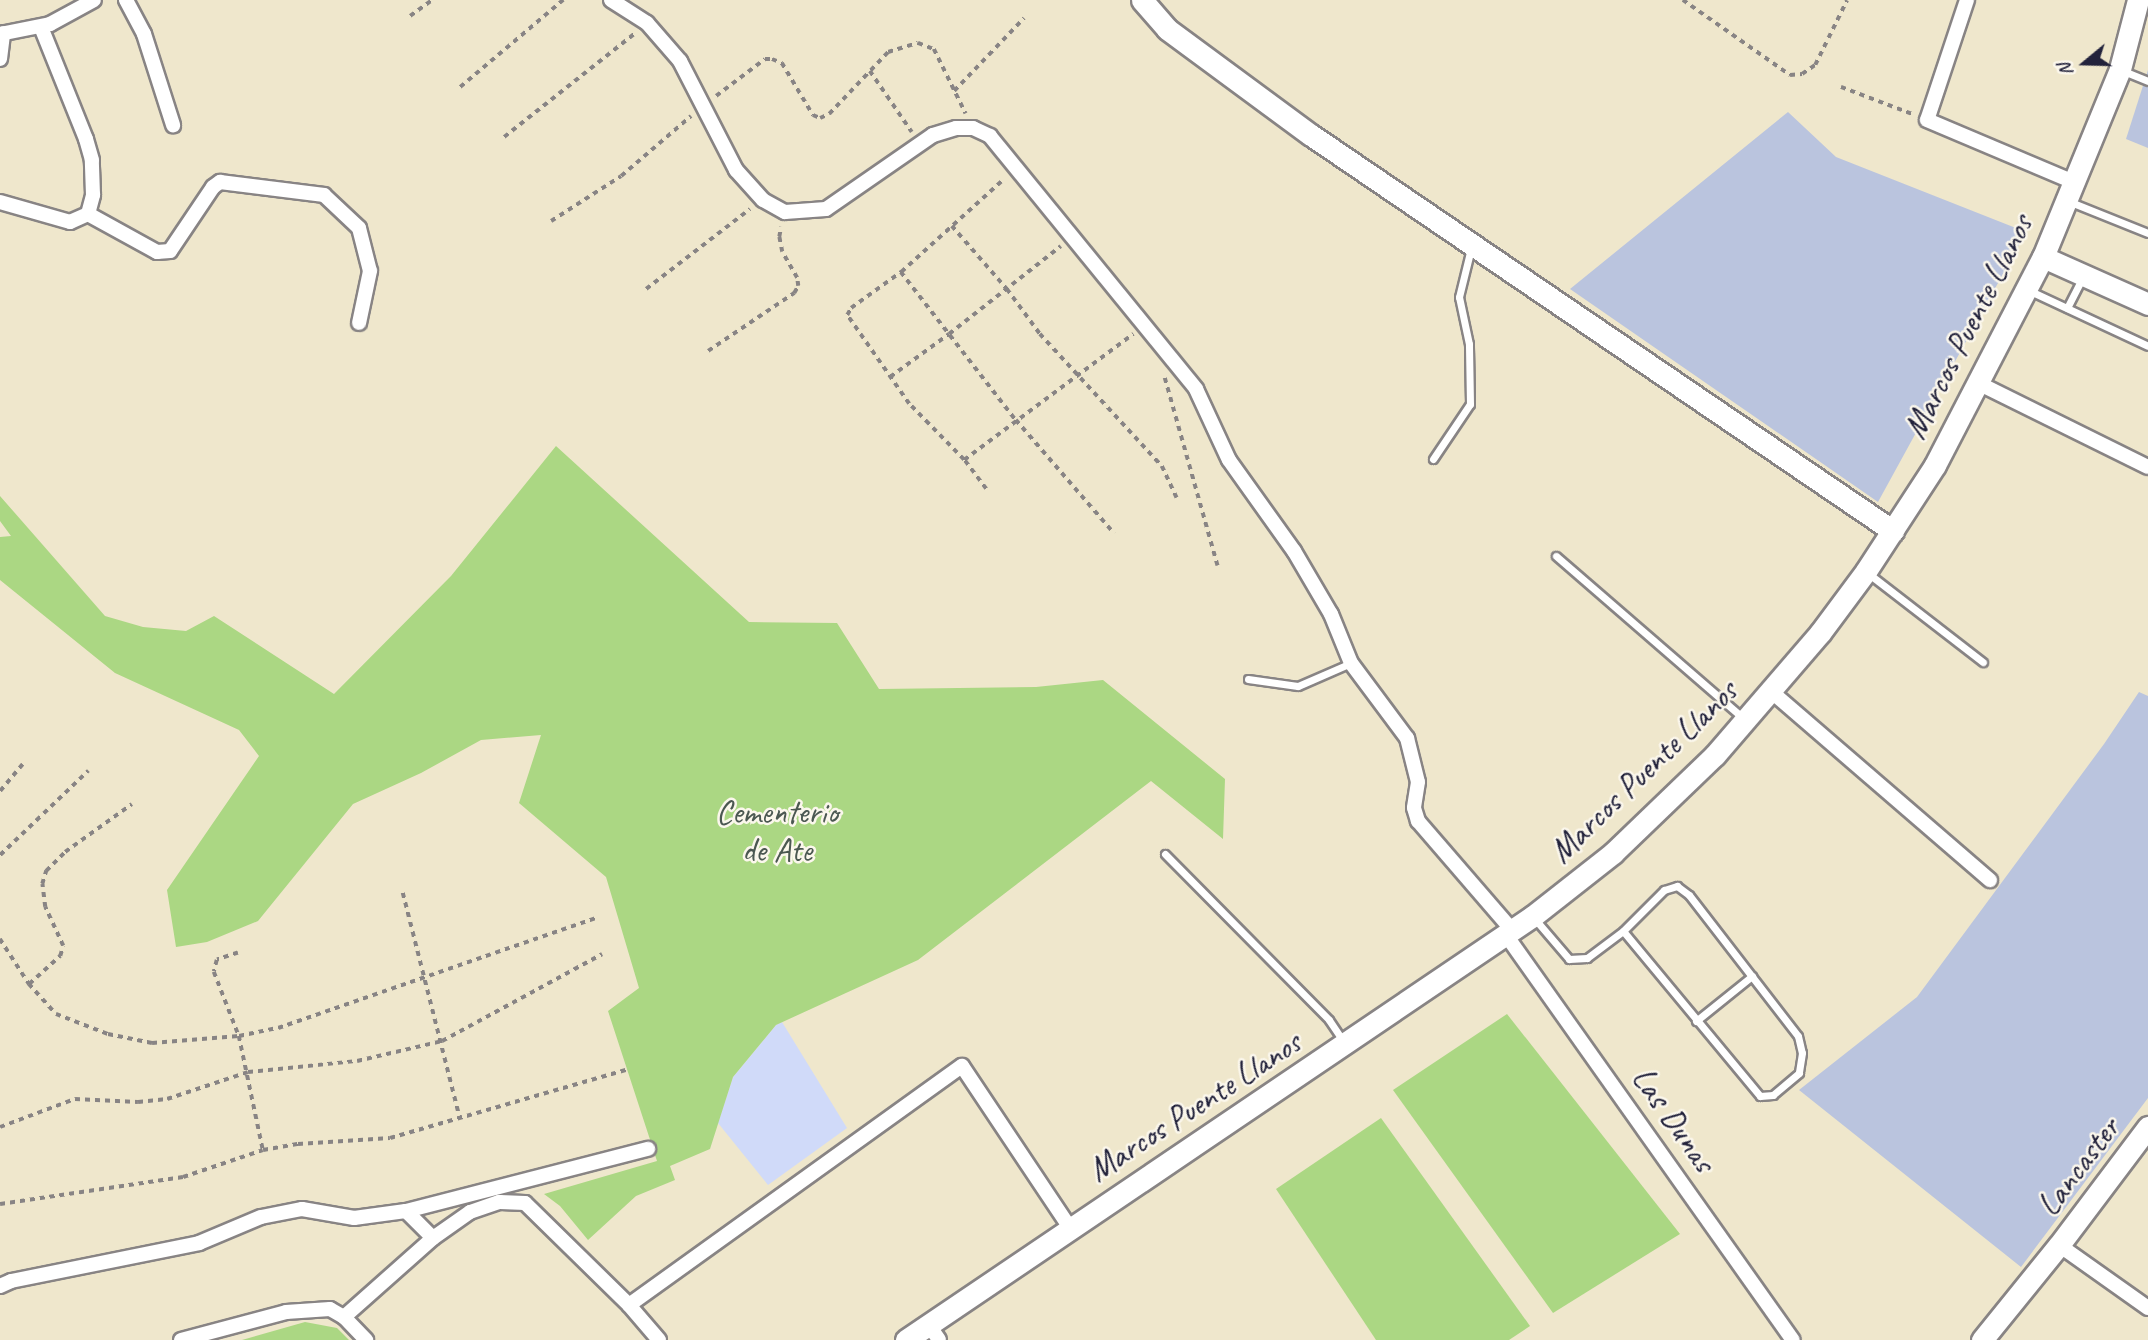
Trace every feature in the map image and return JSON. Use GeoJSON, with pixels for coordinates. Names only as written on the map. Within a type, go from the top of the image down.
{"type":"FeatureCollection","features":[{"type":"Feature","properties":{"kind":"street"},"geometry":{"type":"LineString","coordinates":[[0,59],[1,34],[41,27],[67,17],[94,0]]}},
{"type":"Feature","properties":{"kind":"street"},"geometry":{"type":"LineString","coordinates":[[126,0],[145,34],[173,125]]}},
{"type":"Feature","properties":{"kind":"street"},"geometry":{"type":"LineString","coordinates":[[611,0],[647,23],[680,61],[704,105],[714,132],[736,170],[763,200],[785,212],[827,209],[933,135],[956,128],[973,128]]}},
{"type":"Feature","properties":{"kind":"street"},"geometry":{"type":"LineString","coordinates":[[1142,0],[1167,29],[1311,135],[1893,531]]}},
{"type":"Feature","properties":{"kind":"street"},"geometry":{"type":"LineString","coordinates":[[1967,0],[1927,120],[2070,191]]}},
{"type":"Feature","properties":{"kind":"street","name":"Marcos Puente Llanos"},"geometry":{"type":"LineString","coordinates":[[906,1340],[934,1332],[1070,1228],[1346,1045],[1533,916],[1650,819],[1746,721],[1772,692],[1866,571],[1936,466],[2043,257],[2120,69],[2138,0]]}},
{"type":"Feature","properties":{"kind":"street"},"geometry":{"type":"LineString","coordinates":[[41,27],[92,160],[93,195],[88,214]]}},
{"type":"Feature","properties":{"kind":"street","name":"Las Dunas"},"geometry":{"type":"LineString","coordinates":[[973,128],[990,136],[1196,389],[1229,460],[1294,551],[1331,614],[1351,663],[1407,738],[1418,782],[1415,808],[1418,821],[1509,932],[1793,1340]]}},
{"type":"Feature","properties":{"kind":"street"},"geometry":{"type":"LineString","coordinates":[[88,214],[157,252],[170,251],[220,182],[324,195],[359,228],[370,271],[359,323]]}},
{"type":"Feature","properties":{"kind":"street"},"geometry":{"type":"LineString","coordinates":[[0,202],[70,222],[88,214]]}},
{"type":"Feature","properties":{"kind":"street"},"geometry":{"type":"LineString","coordinates":[[2043,257],[2148,304]]}},
{"type":"Feature","properties":{"kind":"street"},"geometry":{"type":"LineString","coordinates":[[1980,384],[2148,467]]}},
{"type":"Feature","properties":{"kind":"street"},"geometry":{"type":"LineString","coordinates":[[1772,692],[1990,880]]}},
{"type":"Feature","properties":{"kind":"street"},"geometry":{"type":"LineString","coordinates":[[629,1305],[962,1066],[1070,1228]]}},
{"type":"Feature","properties":{"kind":"street","name":"Lancaster"},"geometry":{"type":"LineString","coordinates":[[1982,1340],[2059,1245],[2148,1127]]}},
{"type":"Feature","properties":{"kind":"street"},"geometry":{"type":"LineString","coordinates":[[0,1286],[11,1280],[199,1243],[261,1217],[302,1209],[354,1218],[406,1211],[648,1149]]}},
{"type":"Feature","properties":{"kind":"street"},"geometry":{"type":"LineString","coordinates":[[344,1317],[433,1238],[470,1212],[499,1202],[525,1203],[629,1305],[659,1340]]}},
{"type":"Feature","properties":{"kind":"street"},"geometry":{"type":"LineString","coordinates":[[406,1211],[433,1238]]}},
{"type":"Feature","properties":{"kind":"street"},"geometry":{"type":"LineString","coordinates":[[2059,1245],[2148,1308]]}},
{"type":"Feature","properties":{"kind":"street"},"geometry":{"type":"LineString","coordinates":[[181,1340],[286,1312],[330,1309],[344,1317],[366,1340]]}},
{"type":"Feature","properties":{"kind":"lane"},"geometry":{"type":"LineString","coordinates":[[2120,69],[2148,81]]}},
{"type":"Feature","properties":{"kind":"lane"},"geometry":{"type":"LineString","coordinates":[[2070,191],[2148,233]]}},
{"type":"Feature","properties":{"kind":"lane"},"geometry":{"type":"LineString","coordinates":[[1433,459],[1470,404],[1469,344],[1459,297],[1466,258],[1473,244]]}},
{"type":"Feature","properties":{"kind":"lane"},"geometry":{"type":"LineString","coordinates":[[2067,308],[2085,274]]}},
{"type":"Feature","properties":{"kind":"lane"},"geometry":{"type":"LineString","coordinates":[[2028,290],[2148,346]]}},
{"type":"Feature","properties":{"kind":"lane"},"geometry":{"type":"LineString","coordinates":[[1556,556],[1746,721]]}},
{"type":"Feature","properties":{"kind":"lane"},"geometry":{"type":"LineString","coordinates":[[1866,571],[1983,662]]}},
{"type":"Feature","properties":{"kind":"lane"},"geometry":{"type":"LineString","coordinates":[[1248,678],[1297,686],[1351,663]]}},
{"type":"Feature","properties":{"kind":"lane"},"geometry":{"type":"LineString","coordinates":[[1165,854],[1329,1020],[1346,1045]]}},
{"type":"Feature","properties":{"kind":"lane"},"geometry":{"type":"LineString","coordinates":[[1533,916],[1569,959],[1587,958],[1623,930],[1664,890],[1677,886],[1689,895],[1798,1036],[1802,1053],[1799,1073],[1773,1096],[1760,1096],[1623,930]]}},
{"type":"Feature","properties":{"kind":"lane"},"geometry":{"type":"LineString","coordinates":[[1696,1021],[1752,976]]}},
{"type":"Feature","properties":{"kind":"path"},"geometry":{"type":"LineString","coordinates":[[410,16],[432,0]]}},
{"type":"Feature","properties":{"kind":"path"},"geometry":{"type":"LineString","coordinates":[[460,87],[563,0]]}},
{"type":"Feature","properties":{"kind":"path"},"geometry":{"type":"LineString","coordinates":[[1683,0],[1790,75],[1802,74],[1815,65],[1847,0]]}},
{"type":"Feature","properties":{"kind":"path"},"geometry":{"type":"LineString","coordinates":[[954,91],[1024,18]]}},
{"type":"Feature","properties":{"kind":"path"},"geometry":{"type":"LineString","coordinates":[[505,137],[647,23]]}},
{"type":"Feature","properties":{"kind":"path"},"geometry":{"type":"LineString","coordinates":[[551,221],[621,176],[704,105],[765,59],[782,63],[813,116],[820,118],[829,114],[888,52],[918,43],[934,49],[973,128]]}},
{"type":"Feature","properties":{"kind":"path"},"geometry":{"type":"LineString","coordinates":[[870,71],[919,143]]}},
{"type":"Feature","properties":{"kind":"path"},"geometry":{"type":"LineString","coordinates":[[1841,87],[1927,120]]}},
{"type":"Feature","properties":{"kind":"path"},"geometry":{"type":"LineString","coordinates":[[986,489],[964,460],[927,424],[847,315],[851,308],[901,272],[1015,169]]}},
{"type":"Feature","properties":{"kind":"path"},"geometry":{"type":"LineString","coordinates":[[646,289],[763,200]]}},
{"type":"Feature","properties":{"kind":"path"},"geometry":{"type":"LineString","coordinates":[[708,351],[794,293],[798,286],[797,278],[782,252],[779,237],[785,212]]}},
{"type":"Feature","properties":{"kind":"path"},"geometry":{"type":"LineString","coordinates":[[952,226],[1007,289],[1040,334],[1162,466],[1177,498]]}},
{"type":"Feature","properties":{"kind":"path"},"geometry":{"type":"LineString","coordinates":[[890,377],[1071,238]]}},
{"type":"Feature","properties":{"kind":"path"},"geometry":{"type":"LineString","coordinates":[[901,272],[1016,420],[1114,533]]}},
{"type":"Feature","properties":{"kind":"path"},"geometry":{"type":"LineString","coordinates":[[964,460],[1143,326]]}},
{"type":"Feature","properties":{"kind":"path"},"geometry":{"type":"LineString","coordinates":[[1161,348],[1164,375],[1218,566]]}},
{"type":"Feature","properties":{"kind":"path"},"geometry":{"type":"LineString","coordinates":[[0,791],[23,764]]}},
{"type":"Feature","properties":{"kind":"path"},"geometry":{"type":"LineString","coordinates":[[0,855],[88,771]]}},
{"type":"Feature","properties":{"kind":"path"},"geometry":{"type":"LineString","coordinates":[[29,984],[60,956],[62,946],[45,907],[42,884],[46,871],[65,852],[132,804]]}},
{"type":"Feature","properties":{"kind":"path"},"geometry":{"type":"LineString","coordinates":[[403,893],[460,1119]]}},
{"type":"Feature","properties":{"kind":"path"},"geometry":{"type":"LineString","coordinates":[[0,939],[29,984],[56,1014],[108,1034],[152,1043],[239,1036],[278,1028],[595,918]]}},
{"type":"Feature","properties":{"kind":"path"},"geometry":{"type":"LineString","coordinates":[[238,953],[214,965],[239,1036],[264,1150]]}},
{"type":"Feature","properties":{"kind":"path"},"geometry":{"type":"LineString","coordinates":[[0,1127],[75,1099],[138,1102],[166,1099],[248,1072],[357,1061],[442,1041],[602,954]]}},
{"type":"Feature","properties":{"kind":"path"},"geometry":{"type":"LineString","coordinates":[[0,1204],[183,1177],[264,1150],[298,1144],[390,1138],[626,1070]]}},
{"type":"Feature","properties":{"kind":"shaded area"},"geometry":{"type":"Polygon","coordinates":[[[2148,70],[2148,148],[2126,139],[2148,70]]]}},
{"type":"Feature","properties":{"kind":"shaded area"},"geometry":{"type":"Polygon","coordinates":[[[1788,112],[1836,157],[2026,232],[1878,502],[1570,289],[1788,112]]]}},
{"type":"Feature","properties":{"kind":"shaded area"},"geometry":{"type":"Polygon","coordinates":[[[2139,692],[2148,696],[2148,1098],[2021,1267],[1799,1090],[1917,997],[2104,744],[2139,692]]]}},
{"type":"Feature","properties":{"kind":"shaded area"},"geometry":{"type":"Polygon","coordinates":[[[782,1022],[847,1128],[768,1185],[718,1123],[733,1077],[776,1025],[782,1022]]]}},
{"type":"Feature","properties":{"kind":"green space","name":"Cementerio de Ate"},"geometry":{"type":"Polygon","coordinates":[[[556,446],[749,622],[837,623],[879,689],[1036,687],[1103,680],[1225,779],[1223,839],[1151,781],[918,960],[776,1025],[733,1077],[710,1149],[670,1166],[675,1180],[636,1196],[588,1240],[560,1206],[544,1194],[657,1161],[608,1011],[639,988],[606,877],[519,803],[541,735],[481,740],[421,773],[353,804],[258,921],[207,942],[176,947],[167,890],[259,756],[239,730],[115,673],[0,580],[0,537],[11,536],[0,521],[0,496],[105,616],[143,627],[186,631],[214,616],[334,694],[451,576],[556,446]]]}},
{"type":"Feature","properties":{"kind":"green space"},"geometry":{"type":"Polygon","coordinates":[[[1507,1014],[1680,1234],[1553,1313],[1393,1090],[1507,1014]]]}},
{"type":"Feature","properties":{"kind":"green space"},"geometry":{"type":"Polygon","coordinates":[[[1381,1118],[1530,1326],[1509,1340],[1376,1340],[1276,1189],[1381,1118]]]}},
{"type":"Feature","properties":{"kind":"green space"},"geometry":{"type":"Polygon","coordinates":[[[305,1322],[337,1328],[349,1340],[242,1340],[305,1322]]]}}]}
